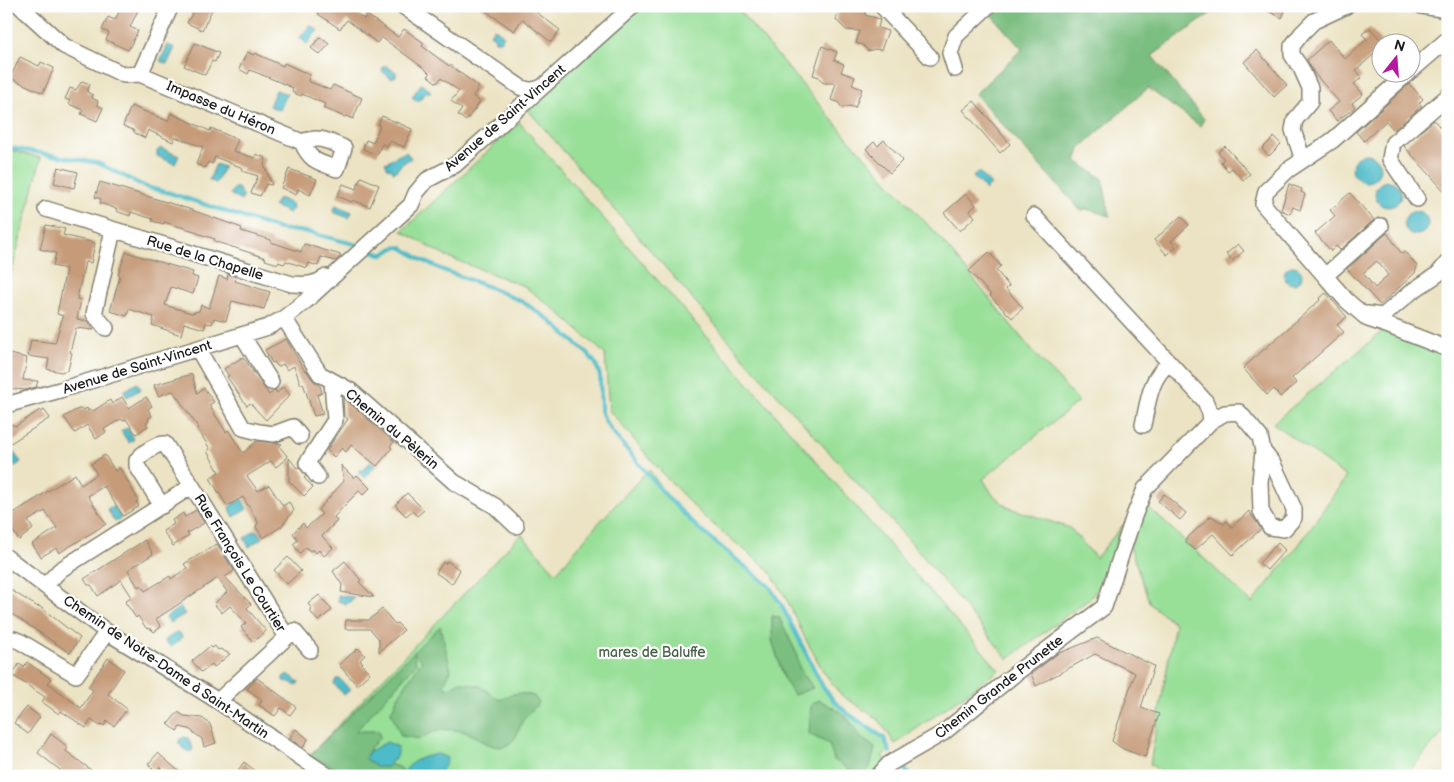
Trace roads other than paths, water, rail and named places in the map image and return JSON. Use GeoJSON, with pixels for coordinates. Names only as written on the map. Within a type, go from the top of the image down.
{"type":"FeatureCollection","features":[{"type":"Feature","properties":{"kind":"street","name":"Impasse du Héron"},"geometry":{"type":"LineString","coordinates":[[20,6],[64,46],[124,76],[140,74],[302,142]]}},
{"type":"Feature","properties":{"kind":"street"},"geometry":{"type":"LineString","coordinates":[[140,74],[171,6]]}},
{"type":"Feature","properties":{"kind":"street"},"geometry":{"type":"LineString","coordinates":[[403,6],[520,88],[528,91],[545,85]]}},
{"type":"Feature","properties":{"kind":"street","name":"Avenue de Saint-Vincent"},"geometry":{"type":"LineString","coordinates":[[6,405],[198,349],[268,327],[284,318],[307,300],[411,205],[416,193],[427,180],[455,165],[633,6]]}},
{"type":"Feature","properties":{"kind":"street"},"geometry":{"type":"LineString","coordinates":[[882,6],[930,57]]}},
{"type":"Feature","properties":{"kind":"street"},"geometry":{"type":"LineString","coordinates":[[955,69],[950,53],[956,36],[988,6]]}},
{"type":"Feature","properties":{"kind":"street"},"geometry":{"type":"LineString","coordinates":[[1303,160],[1293,130],[1295,120],[1310,102],[1310,88],[1301,68],[1292,55],[1292,46],[1314,21],[1346,6]]}},
{"type":"Feature","properties":{"kind":"street"},"geometry":{"type":"LineString","coordinates":[[1422,6],[1448,10]]}},
{"type":"Feature","properties":{"kind":"street"},"geometry":{"type":"LineString","coordinates":[[1422,61],[1448,39]]}},
{"type":"Feature","properties":{"kind":"street"},"geometry":{"type":"LineString","coordinates":[[505,78],[516,99],[516,107],[513,113]]}},
{"type":"Feature","properties":{"kind":"street"},"geometry":{"type":"LineString","coordinates":[[1397,82],[1333,140],[1288,170],[1266,192],[1263,204],[1346,300],[1368,319],[1448,349]]}},
{"type":"Feature","properties":{"kind":"street"},"geometry":{"type":"LineString","coordinates":[[1417,200],[1390,158],[1390,151],[1393,143],[1448,96]]}},
{"type":"Feature","properties":{"kind":"street","name":"Rue de la Chapelle"},"geometry":{"type":"LineString","coordinates":[[46,209],[292,284],[307,285],[318,283],[348,259],[358,254]]}},
{"type":"Feature","properties":{"kind":"street"},"geometry":{"type":"LineString","coordinates":[[1034,216],[1205,401],[1211,421],[1225,414],[1239,412],[1260,437],[1263,452]]}},
{"type":"Feature","properties":{"kind":"street"},"geometry":{"type":"LineString","coordinates":[[1325,276],[1381,226]]}},
{"type":"Feature","properties":{"kind":"street"},"geometry":{"type":"LineString","coordinates":[[106,328],[94,314],[113,230]]}},
{"type":"Feature","properties":{"kind":"street"},"geometry":{"type":"LineString","coordinates":[[1361,313],[1383,316],[1411,292],[1438,274],[1448,262]]}},
{"type":"Feature","properties":{"kind":"street","name":"Avenue de Saint-Vincent"},"geometry":{"type":"LineString","coordinates":[[268,327],[292,306],[295,295],[292,284]]}},
{"type":"Feature","properties":{"kind":"street","name":"Chemin du Pèlerin"},"geometry":{"type":"LineString","coordinates":[[284,318],[320,374],[351,392],[454,482],[495,506],[516,526]]}},
{"type":"Feature","properties":{"kind":"street"},"geometry":{"type":"LineString","coordinates":[[242,335],[271,382]]}},
{"type":"Feature","properties":{"kind":"street"},"geometry":{"type":"LineString","coordinates":[[198,349],[243,428],[274,434],[293,427],[300,436]]}},
{"type":"Feature","properties":{"kind":"street"},"geometry":{"type":"LineString","coordinates":[[1143,425],[1150,390],[1161,368],[1170,363]]}},
{"type":"Feature","properties":{"kind":"street"},"geometry":{"type":"LineString","coordinates":[[318,477],[307,463],[336,420],[332,381]]}},
{"type":"Feature","properties":{"kind":"street","name":"Chemin Grande Prunette"},"geometry":{"type":"LineString","coordinates":[[878,776],[889,764],[943,733],[1016,673],[1104,607],[1134,516],[1145,489],[1211,421]]}},
{"type":"Feature","properties":{"kind":"street"},"geometry":{"type":"LineString","coordinates":[[162,506],[137,466],[136,460],[140,457],[160,444],[165,444],[192,486]]}},
{"type":"Feature","properties":{"kind":"street","name":"Rue François Le Courtier"},"geometry":{"type":"LineString","coordinates":[[45,586],[60,570],[192,486],[287,637]]}},
{"type":"Feature","properties":{"kind":"street","name":"Chemin de Notre-Dame à Saint-Martin"},"geometry":{"type":"LineString","coordinates":[[6,557],[107,632],[218,700],[322,774]]}},
{"type":"Feature","properties":{"kind":"street","name":"Rue François Le Courtier"},"geometry":{"type":"LineString","coordinates":[[218,700],[294,631],[310,650]]}},
{"type":"Feature","properties":{"kind":"street"},"geometry":{"type":"LineString","coordinates":[[6,640],[14,639],[21,642],[76,675],[107,632]]}},
{"type":"Feature","properties":{"kind":"water"},"geometry":{"type":"Polygon","coordinates":[[[310,25],[318,30],[307,44],[300,38],[310,25]]]}},
{"type":"Feature","properties":{"kind":"water"},"geometry":{"type":"Polygon","coordinates":[[[494,28],[504,36],[500,41],[495,41],[495,38],[490,34],[494,28]]]}},
{"type":"Feature","properties":{"kind":"water"},"geometry":{"type":"Polygon","coordinates":[[[168,45],[175,48],[167,64],[160,61],[168,45]]]}},
{"type":"Feature","properties":{"kind":"water"},"geometry":{"type":"Polygon","coordinates":[[[384,66],[396,72],[396,76],[391,78],[383,72],[382,68],[384,66]]]}},
{"type":"Feature","properties":{"kind":"water"},"geometry":{"type":"Polygon","coordinates":[[[421,84],[431,91],[429,94],[426,92],[418,102],[412,97],[421,84]]]}},
{"type":"Feature","properties":{"kind":"water"},"geometry":{"type":"Polygon","coordinates":[[[276,90],[287,94],[280,110],[269,106],[276,90]]]}},
{"type":"Feature","properties":{"kind":"water"},"geometry":{"type":"Polygon","coordinates":[[[161,148],[179,156],[175,164],[157,156],[157,151],[161,148]]]}},
{"type":"Feature","properties":{"kind":"water"},"geometry":{"type":"Polygon","coordinates":[[[406,152],[411,158],[394,173],[391,168],[388,169],[385,162],[388,163],[389,160],[406,152]]]}},
{"type":"Feature","properties":{"kind":"water"},"geometry":{"type":"Polygon","coordinates":[[[1366,154],[1376,158],[1380,168],[1376,178],[1366,182],[1356,178],[1352,168],[1356,158],[1366,154]]]}},
{"type":"Feature","properties":{"kind":"water"},"geometry":{"type":"Polygon","coordinates":[[[216,164],[224,167],[216,183],[209,180],[216,164]]]}},
{"type":"Feature","properties":{"kind":"water"},"geometry":{"type":"Polygon","coordinates":[[[978,171],[991,185],[986,190],[973,177],[978,171]]]}},
{"type":"Feature","properties":{"kind":"water"},"geometry":{"type":"Polygon","coordinates":[[[1388,181],[1397,185],[1401,194],[1397,203],[1388,207],[1379,203],[1375,194],[1379,185],[1388,181]]]}},
{"type":"Feature","properties":{"kind":"water"},"geometry":{"type":"Polygon","coordinates":[[[234,188],[238,188],[244,196],[241,201],[230,194],[234,188]]]}},
{"type":"Feature","properties":{"kind":"water"},"geometry":{"type":"Polygon","coordinates":[[[278,198],[292,204],[293,209],[289,213],[274,206],[278,198]]]}},
{"type":"Feature","properties":{"kind":"water"},"geometry":{"type":"Polygon","coordinates":[[[336,205],[352,212],[349,218],[333,212],[336,205]]]}},
{"type":"Feature","properties":{"kind":"water"},"geometry":{"type":"Polygon","coordinates":[[[1416,211],[1421,212],[1427,218],[1427,228],[1421,234],[1416,235],[1411,234],[1405,228],[1404,223],[1405,218],[1411,212],[1416,211]]]}},
{"type":"Feature","properties":{"kind":"water"},"geometry":{"type":"Polygon","coordinates":[[[1293,266],[1299,269],[1302,275],[1299,281],[1293,284],[1287,281],[1284,275],[1287,269],[1293,266]]]}},
{"type":"Feature","properties":{"kind":"water"},"geometry":{"type":"Polygon","coordinates":[[[137,383],[141,389],[127,397],[124,391],[137,383]]]}},
{"type":"Feature","properties":{"kind":"water"},"geometry":{"type":"Polygon","coordinates":[[[127,428],[134,439],[129,443],[121,431],[127,428]]]}},
{"type":"Feature","properties":{"kind":"water"},"geometry":{"type":"Polygon","coordinates":[[[11,449],[21,462],[14,467],[6,457],[6,453],[11,449]]]}},
{"type":"Feature","properties":{"kind":"water"},"geometry":{"type":"Polygon","coordinates":[[[370,462],[375,466],[365,478],[358,472],[361,469],[363,471],[370,462]]]}},
{"type":"Feature","properties":{"kind":"water"},"geometry":{"type":"Polygon","coordinates":[[[242,499],[247,509],[234,517],[229,507],[242,499]]]}},
{"type":"Feature","properties":{"kind":"water"},"geometry":{"type":"Polygon","coordinates":[[[113,506],[121,518],[115,522],[107,509],[113,506]]]}},
{"type":"Feature","properties":{"kind":"water"},"geometry":{"type":"Polygon","coordinates":[[[256,530],[262,538],[249,547],[244,538],[256,530]]]}},
{"type":"Feature","properties":{"kind":"water"},"geometry":{"type":"Polygon","coordinates":[[[338,595],[354,597],[346,604],[338,601],[338,595]]]}},
{"type":"Feature","properties":{"kind":"water"},"geometry":{"type":"Polygon","coordinates":[[[180,607],[185,614],[170,623],[166,617],[180,607]]]}},
{"type":"Feature","properties":{"kind":"water"},"geometry":{"type":"Polygon","coordinates":[[[177,632],[181,634],[182,638],[171,647],[164,641],[177,632]]]}},
{"type":"Feature","properties":{"kind":"water"},"geometry":{"type":"Polygon","coordinates":[[[288,674],[299,682],[296,686],[290,682],[283,681],[283,677],[288,674]]]}},
{"type":"Feature","properties":{"kind":"water"},"geometry":{"type":"Polygon","coordinates":[[[336,679],[340,679],[350,690],[344,695],[334,684],[336,679]]]}},
{"type":"Feature","properties":{"kind":"water"},"geometry":{"type":"Polygon","coordinates":[[[184,737],[188,738],[193,749],[191,752],[185,750],[179,744],[179,740],[184,737]]]}},
{"type":"Feature","properties":{"kind":"water"},"geometry":{"type":"Polygon","coordinates":[[[387,742],[398,747],[396,757],[387,767],[376,767],[366,759],[368,752],[387,742]]]}},
{"type":"Feature","properties":{"kind":"water"},"geometry":{"type":"Polygon","coordinates":[[[438,754],[447,758],[446,764],[437,776],[403,776],[412,763],[421,758],[438,754]]]}},
{"type":"Feature","properties":{"kind":"waterway"},"geometry":{"type":"LineString","coordinates":[[6,147],[98,163],[146,187],[170,193],[279,229],[307,232],[358,245]]}},
{"type":"Feature","properties":{"kind":"waterway"},"geometry":{"type":"LineString","coordinates":[[372,251],[383,255],[393,248],[401,247],[443,270],[523,302],[548,319],[588,354],[596,364],[600,376],[601,410],[605,421],[613,433],[668,498],[698,528],[769,586],[781,604],[823,687],[847,713],[884,738],[890,752]]}},
{"type":"Feature","properties":{"kind":"waterway"},"geometry":{"type":"LineString","coordinates":[[904,767],[909,776]]}},
{"type":"Feature","properties":{"kind":"park label","name":"mares de Baluffe"},"geometry":{"type":"Point","coordinates":[652,652]}}]}
